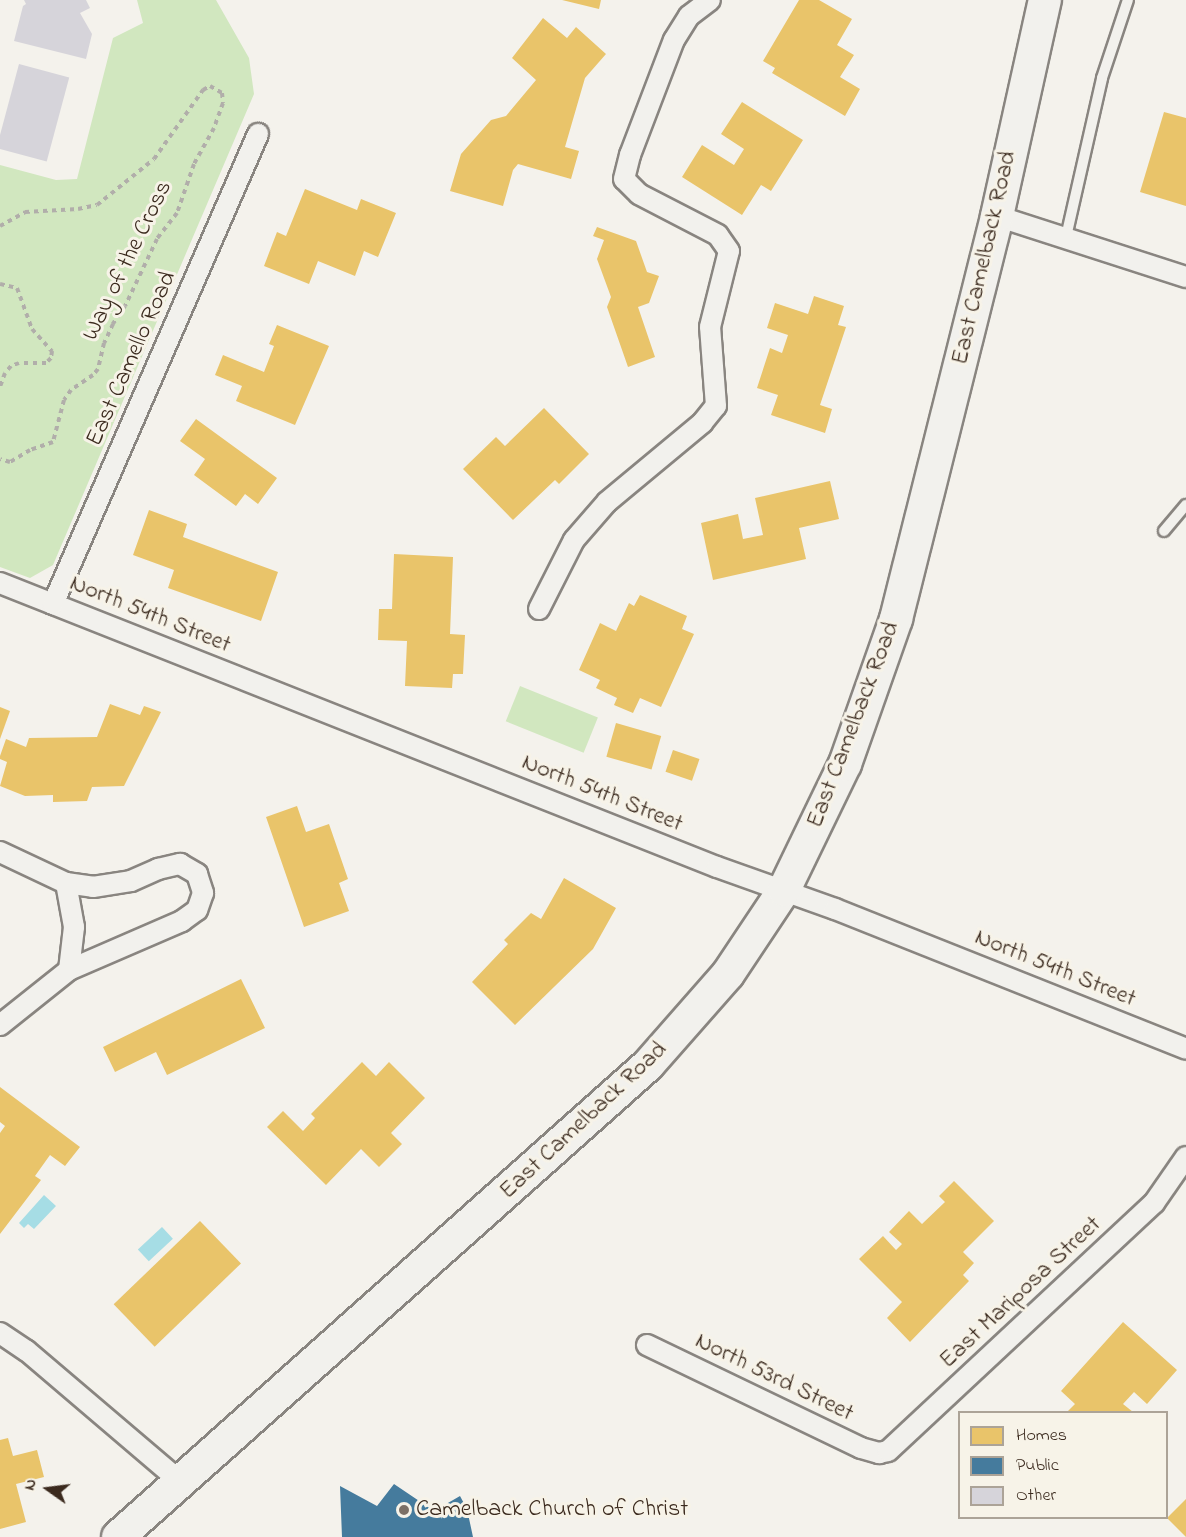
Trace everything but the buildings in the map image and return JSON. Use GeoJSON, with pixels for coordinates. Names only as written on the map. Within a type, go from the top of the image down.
{"type":"FeatureCollection","features":[{"type":"Feature","properties":{"kind":"main road","name":"East Camelback Road"},"geometry":{"type":"LineString","coordinates":[[118,1537],[648,1065],[728,974],[784,891],[845,764],[893,629],[997,216],[1045,0]]}},
{"type":"Feature","properties":{"kind":"street"},"geometry":{"type":"LineString","coordinates":[[539,609],[574,540],[607,502],[702,423],[717,406],[710,327],[729,251],[718,235],[639,194],[624,179],[630,155],[674,40],[689,16],[710,0]]}},
{"type":"Feature","properties":{"kind":"street","name":"East Camello Road"},"geometry":{"type":"LineString","coordinates":[[53,604],[258,134]]}},
{"type":"Feature","properties":{"kind":"street"},"geometry":{"type":"LineString","coordinates":[[997,216],[1186,277]]}},
{"type":"Feature","properties":{"kind":"street","name":"North 54th Street"},"geometry":{"type":"LineString","coordinates":[[0,583],[717,867],[784,891],[1186,1049]]}},
{"type":"Feature","properties":{"kind":"street"},"geometry":{"type":"LineString","coordinates":[[0,852],[66,883],[93,887],[131,881],[158,869],[180,864],[197,874],[203,893],[197,910],[182,921],[69,969],[0,1025]]}},
{"type":"Feature","properties":{"kind":"street"},"geometry":{"type":"LineString","coordinates":[[66,883],[74,927],[69,969]]}},
{"type":"Feature","properties":{"kind":"street","name":"East Mariposa Street"},"geometry":{"type":"LineString","coordinates":[[879,1453],[895,1445],[1154,1203],[1186,1157]]}},
{"type":"Feature","properties":{"kind":"street"},"geometry":{"type":"LineString","coordinates":[[0,1333],[27,1351],[180,1481]]}},
{"type":"Feature","properties":{"kind":"street","name":"North 53rd Street"},"geometry":{"type":"LineString","coordinates":[[647,1345],[861,1448],[879,1453]]}},
{"type":"Feature","properties":{"kind":"lane"},"geometry":{"type":"LineString","coordinates":[[1066,237],[1102,78],[1128,0]]}},
{"type":"Feature","properties":{"kind":"lane"},"geometry":{"type":"LineString","coordinates":[[1164,531],[1186,506]]}},
{"type":"Feature","properties":{"kind":"path","name":"Way of the Cross"},"geometry":{"type":"LineString","coordinates":[[0,226],[25,212],[78,209],[97,205],[154,159],[203,90],[210,86],[222,93],[223,104],[214,128],[194,164],[177,213],[158,239],[125,306],[113,324],[98,369],[71,390],[64,400],[53,442],[30,450],[10,462],[0,459]]}},
{"type":"Feature","properties":{"kind":"path","name":"Way of the Cross"},"geometry":{"type":"LineString","coordinates":[[0,284],[17,288],[32,329],[52,351],[51,358],[46,363],[19,363],[11,366],[5,373],[0,387]]}},
{"type":"Feature","properties":{"kind":"green space"},"geometry":{"type":"Polygon","coordinates":[[[137,0],[216,0],[249,58],[254,94],[53,565],[30,578],[0,567],[0,165],[56,180],[77,179],[113,38],[143,23],[137,0]]]}},
{"type":"Feature","properties":{"kind":"green space"},"geometry":{"type":"Polygon","coordinates":[[[520,686],[598,717],[584,753],[506,721],[520,686]]]}},
{"type":"Feature","properties":{"kind":"water"},"geometry":{"type":"Polygon","coordinates":[[[44,1195],[56,1206],[34,1229],[28,1224],[24,1228],[19,1223],[44,1195]]]}},
{"type":"Feature","properties":{"kind":"water"},"geometry":{"type":"Polygon","coordinates":[[[162,1227],[173,1239],[149,1261],[138,1250],[162,1227]]]}},
{"type":"Feature","properties":{"kind":"place","name":"Camelback Church of Christ"},"geometry":{"type":"Point","coordinates":[404,1510]}}]}
